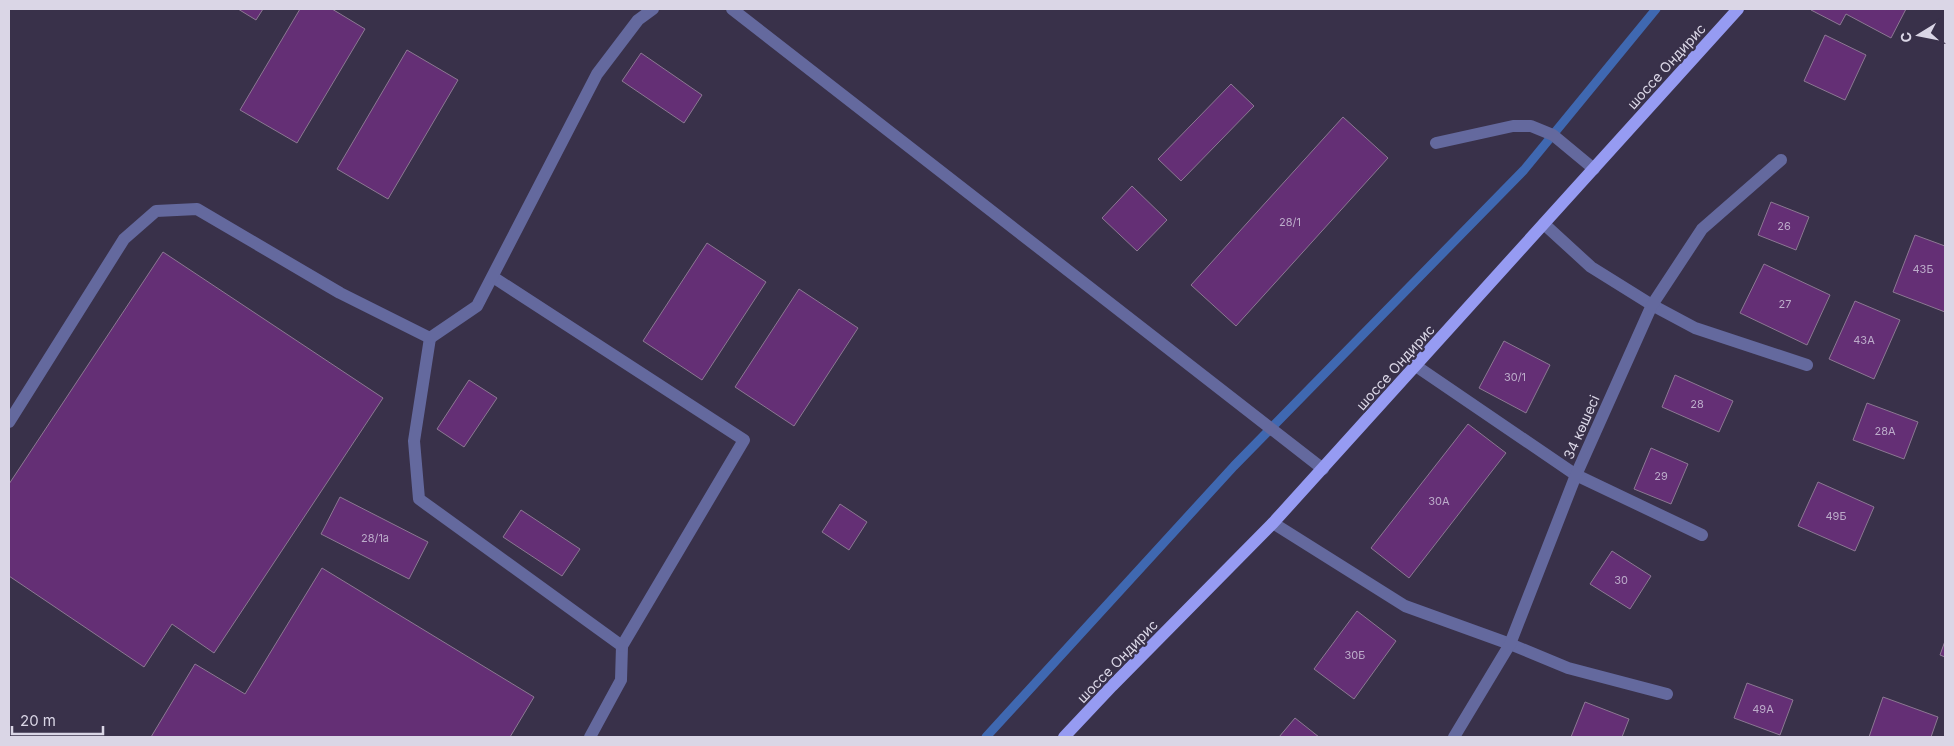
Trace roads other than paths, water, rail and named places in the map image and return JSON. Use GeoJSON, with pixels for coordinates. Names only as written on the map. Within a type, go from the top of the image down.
{"type":"FeatureCollection","features":[{"type":"Feature","properties":{"kind":"main road","name":"шоссе Ондирис"},"geometry":{"type":"LineString","coordinates":[[1064,737],[1273,523],[1323,469],[1738,9]]}},
{"type":"Feature","properties":{"kind":"street"},"geometry":{"type":"LineString","coordinates":[[622,646],[419,499],[414,441],[430,338],[478,306],[598,74],[638,20],[653,9]]}},
{"type":"Feature","properties":{"kind":"street"},"geometry":{"type":"LineString","coordinates":[[732,9],[1323,469]]}},
{"type":"Feature","properties":{"kind":"street"},"geometry":{"type":"LineString","coordinates":[[1436,144],[1513,126],[1530,126],[1553,135],[1594,169]]}},
{"type":"Feature","properties":{"kind":"street","name":"34 көшесі"},"geometry":{"type":"LineString","coordinates":[[1454,737],[1510,644],[1576,475],[1652,305],[1702,230],[1780,160]]}},
{"type":"Feature","properties":{"kind":"street"},"geometry":{"type":"LineString","coordinates":[[9,422],[124,239],[156,211],[197,209],[340,293],[430,338]]}},
{"type":"Feature","properties":{"kind":"street"},"geometry":{"type":"LineString","coordinates":[[1544,224],[1591,266],[1652,305],[1695,328],[1807,365]]}},
{"type":"Feature","properties":{"kind":"street"},"geometry":{"type":"LineString","coordinates":[[493,278],[744,440],[622,646],[621,680],[590,737]]}},
{"type":"Feature","properties":{"kind":"street"},"geometry":{"type":"LineString","coordinates":[[1416,366],[1576,475],[1702,535]]}},
{"type":"Feature","properties":{"kind":"street"},"geometry":{"type":"LineString","coordinates":[[1273,523],[1405,606],[1510,644],[1568,668],[1667,694]]}},
{"type":"Feature","properties":{"kind":"waterway"},"geometry":{"type":"LineString","coordinates":[[986,737],[1234,466],[1524,170],[1656,9]]}}]}
